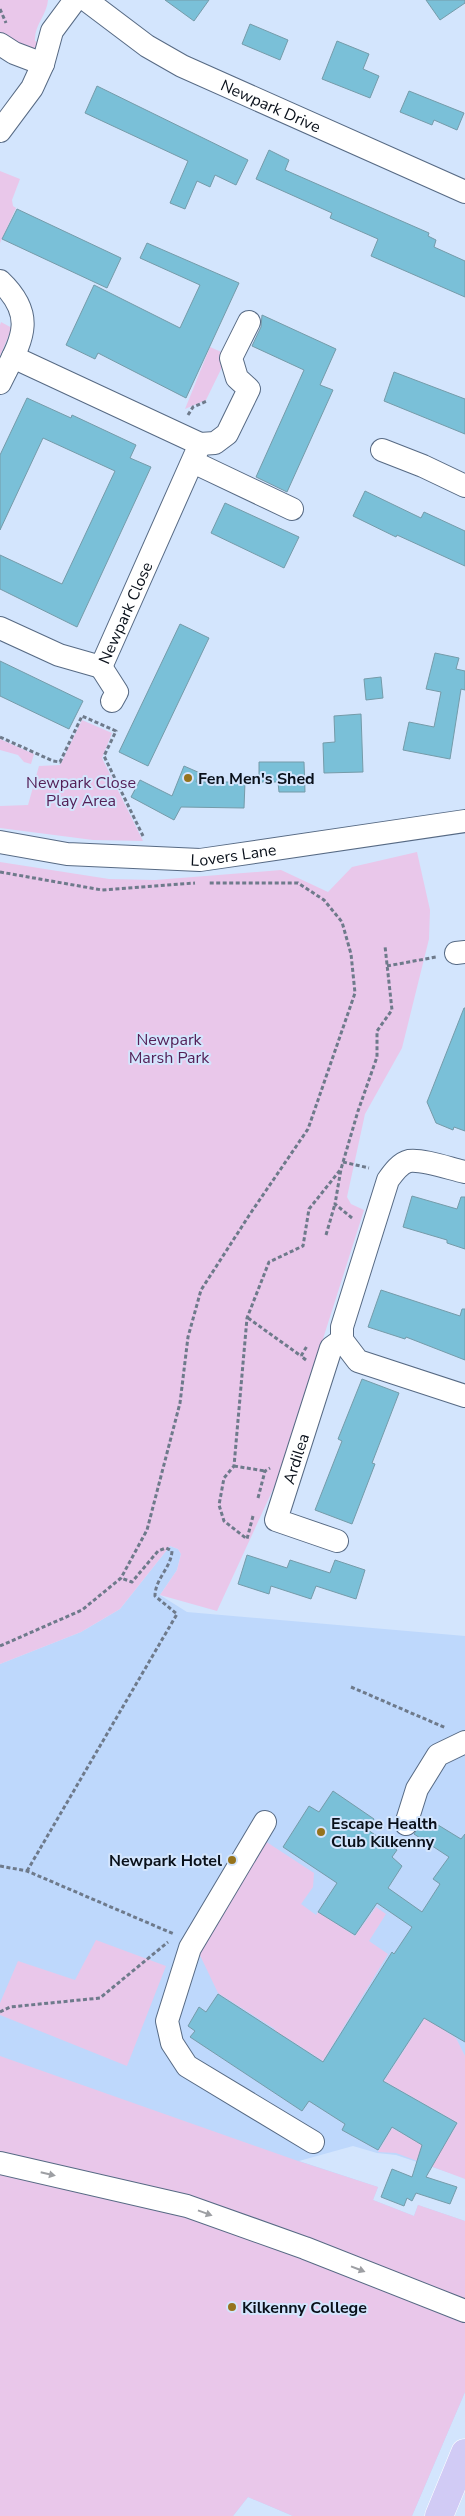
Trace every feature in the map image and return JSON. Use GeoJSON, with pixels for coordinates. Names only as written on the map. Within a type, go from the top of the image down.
{"type":"FeatureCollection","features":[{"type":"Feature","properties":{"kind":"main road"},"geometry":{"type":"LineString","coordinates":[[439,2516],[465,2453]]}},
{"type":"Feature","properties":{"kind":"street"},"geometry":{"type":"LineString","coordinates":[[0,131],[32,88],[43,64],[52,31],[75,0]]}},
{"type":"Feature","properties":{"kind":"street","name":"Newpark Drive"},"geometry":{"type":"LineString","coordinates":[[86,0],[147,46],[182,66],[465,192]]}},
{"type":"Feature","properties":{"kind":"street"},"geometry":{"type":"LineString","coordinates":[[0,44],[14,53],[43,64]]}},
{"type":"Feature","properties":{"kind":"street"},"geometry":{"type":"LineString","coordinates":[[0,281],[20,305],[23,317],[23,329],[13,357],[0,383]]}},
{"type":"Feature","properties":{"kind":"street"},"geometry":{"type":"LineString","coordinates":[[196,453],[227,434],[249,389],[237,378],[231,358],[249,322]]}},
{"type":"Feature","properties":{"kind":"street"},"geometry":{"type":"LineString","coordinates":[[13,357],[196,453],[292,509]]}},
{"type":"Feature","properties":{"kind":"street"},"geometry":{"type":"LineString","coordinates":[[382,450],[423,466],[465,486]]}},
{"type":"Feature","properties":{"kind":"street","name":"Newpark Close"},"geometry":{"type":"LineString","coordinates":[[0,628],[59,655],[100,666],[196,453]]}},
{"type":"Feature","properties":{"kind":"street"},"geometry":{"type":"LineString","coordinates":[[100,666],[117,692],[112,701]]}},
{"type":"Feature","properties":{"kind":"street","name":"Lovers Lane"},"geometry":{"type":"LineString","coordinates":[[0,842],[67,854],[200,860],[465,821]]}},
{"type":"Feature","properties":{"kind":"street","name":"Ardilea"},"geometry":{"type":"LineString","coordinates":[[337,1541],[276,1520],[331,1348],[342,1340],[342,1327],[388,1180],[397,1168],[408,1161],[418,1161],[465,1172]]}},
{"type":"Feature","properties":{"kind":"street"},"geometry":{"type":"LineString","coordinates":[[342,1340],[358,1361],[465,1396]]}},
{"type":"Feature","properties":{"kind":"street"},"geometry":{"type":"LineString","coordinates":[[406,1824],[417,1789],[438,1755],[465,1742]]}},
{"type":"Feature","properties":{"kind":"street"},"geometry":{"type":"LineString","coordinates":[[265,1822],[190,1948],[167,2022],[172,2043],[187,2066],[314,2142]]}},
{"type":"Feature","properties":{"kind":"street"},"geometry":{"type":"LineString","coordinates":[[0,2163],[187,2206],[305,2248],[465,2311]]}},
{"type":"Feature","properties":{"kind":"path"},"geometry":{"type":"LineString","coordinates":[[0,737],[53,761],[60,762],[82,716],[116,731],[104,756],[148,845],[148,859]]}},
{"type":"Feature","properties":{"kind":"path"},"geometry":{"type":"LineString","coordinates":[[0,872],[102,890],[201,883],[298,883],[324,900],[342,922],[351,954],[355,993],[308,1129],[201,1290],[188,1337],[180,1403],[147,1530],[121,1578],[82,1610],[0,1646]]}},
{"type":"Feature","properties":{"kind":"path"},"geometry":{"type":"LineString","coordinates":[[326,1235],[335,1204],[341,1169],[358,1111],[378,1057],[377,1032],[392,1010],[386,946]]}},
{"type":"Feature","properties":{"kind":"path"},"geometry":{"type":"LineString","coordinates":[[387,966],[461,953]]}},
{"type":"Feature","properties":{"kind":"path"},"geometry":{"type":"LineString","coordinates":[[255,1510],[247,1539],[224,1521],[219,1505],[224,1478],[234,1466],[247,1318],[269,1262],[303,1246],[310,1209],[341,1169]]}},
{"type":"Feature","properties":{"kind":"path"},"geometry":{"type":"LineString","coordinates":[[335,1204],[352,1217],[349,1227]]}},
{"type":"Feature","properties":{"kind":"path"},"geometry":{"type":"LineString","coordinates":[[247,1318],[307,1361]]}},
{"type":"Feature","properties":{"kind":"path"},"geometry":{"type":"LineString","coordinates":[[301,1356],[309,1342]]}},
{"type":"Feature","properties":{"kind":"path"},"geometry":{"type":"LineString","coordinates":[[234,1466],[265,1471],[276,1464]]}},
{"type":"Feature","properties":{"kind":"path"},"geometry":{"type":"LineString","coordinates":[[257,1500],[265,1471]]}},
{"type":"Feature","properties":{"kind":"path"},"geometry":{"type":"LineString","coordinates":[[27,1871],[177,1614],[155,1596],[155,1586],[171,1559],[172,1551],[166,1548],[158,1552],[132,1582],[121,1578]]}},
{"type":"Feature","properties":{"kind":"path"},"geometry":{"type":"LineString","coordinates":[[351,1687],[447,1728]]}},
{"type":"Feature","properties":{"kind":"path"},"geometry":{"type":"LineString","coordinates":[[0,1866],[27,1871],[176,1935],[100,1998],[10,2007],[0,2012]]}},
{"type":"Feature","properties":{"kind":"shaded area"},"geometry":{"type":"Polygon","coordinates":[[[170,1546],[178,1549],[181,1554],[177,1570],[160,1595],[187,1612],[465,1636],[465,2178],[396,2155],[377,2153],[353,2146],[299,2161],[378,2187],[373,2200],[414,2216],[418,2205],[465,2221],[465,2392],[412,2516],[293,2516],[248,2497],[233,2516],[0,2516],[0,1664],[81,1632],[120,1609],[170,1546]]]}},
{"type":"Feature","properties":{"kind":"green space"},"geometry":{"type":"Polygon","coordinates":[[[0,0],[48,0],[36,30],[35,41],[39,43],[33,50],[0,34],[0,0]]]}},
{"type":"Feature","properties":{"kind":"green space"},"geometry":{"type":"Polygon","coordinates":[[[0,171],[20,179],[12,200],[13,206],[16,208],[0,243],[0,171]]]}},
{"type":"Feature","properties":{"kind":"green space"},"geometry":{"type":"Polygon","coordinates":[[[1,322],[12,328],[0,356],[0,325],[1,322]]]}},
{"type":"Feature","properties":{"kind":"green space"},"geometry":{"type":"Polygon","coordinates":[[[210,347],[228,355],[206,400],[185,409],[210,347]]]}},
{"type":"Feature","properties":{"kind":"green space","name":"Newpark Close Play Area"},"geometry":{"type":"Polygon","coordinates":[[[82,720],[112,733],[102,758],[143,841],[93,840],[0,828],[0,806],[28,805],[39,766],[60,765],[82,720]]]}},
{"type":"Feature","properties":{"kind":"green space"},"geometry":{"type":"Polygon","coordinates":[[[0,739],[34,754],[31,764],[24,762],[18,755],[0,750],[0,739]]]}},
{"type":"Feature","properties":{"kind":"green space","name":"Newpark Marsh Park"},"geometry":{"type":"Polygon","coordinates":[[[417,852],[430,910],[429,939],[402,1048],[365,1114],[347,1197],[351,1204],[364,1210],[280,1474],[217,1611],[160,1595],[177,1570],[181,1554],[178,1549],[170,1546],[120,1609],[81,1632],[0,1664],[0,862],[109,879],[155,880],[281,870],[328,892],[352,867],[417,852]]]}},
{"type":"Feature","properties":{"kind":"green space"},"geometry":{"type":"Polygon","coordinates":[[[262,1839],[314,1873],[313,1887],[301,1904],[316,1915],[318,1912],[355,1936],[376,1907],[386,1914],[369,1941],[388,1954],[323,2061],[284,2036],[274,2052],[264,2045],[275,2029],[218,1993],[197,1949],[262,1839]]]}},
{"type":"Feature","properties":{"kind":"green space"},"geometry":{"type":"Polygon","coordinates":[[[96,1940],[166,1966],[127,2066],[0,2015],[0,2003],[18,1961],[75,1980],[96,1940]]]}},
{"type":"Feature","properties":{"kind":"green space"},"geometry":{"type":"Polygon","coordinates":[[[445,1987],[464,2000],[445,2031],[456,2038],[465,2056],[465,2179],[396,2153],[378,2152],[392,2128],[424,2146],[428,2141],[442,2149],[458,2123],[384,2081],[445,1987]]]}},
{"type":"Feature","properties":{"kind":"green space"},"geometry":{"type":"Polygon","coordinates":[[[0,2056],[298,2161],[378,2187],[373,2200],[414,2216],[418,2205],[465,2221],[465,2303],[0,2158],[0,2056]]]}},
{"type":"Feature","properties":{"kind":"green space","name":"Kilkenny College"},"geometry":{"type":"Polygon","coordinates":[[[0,2174],[185,2211],[465,2319],[465,2392],[412,2516],[293,2516],[248,2497],[233,2516],[0,2516],[0,2174]]]}},
{"type":"Feature","properties":{"kind":"building"},"geometry":{"type":"Polygon","coordinates":[[[165,0],[209,0],[194,21],[165,0]]]}},
{"type":"Feature","properties":{"kind":"building"},"geometry":{"type":"Polygon","coordinates":[[[426,0],[465,0],[465,3],[440,20],[426,0]]]}},
{"type":"Feature","properties":{"kind":"building"},"geometry":{"type":"Polygon","coordinates":[[[250,24],[288,40],[280,60],[242,44],[250,24]]]}},
{"type":"Feature","properties":{"kind":"building"},"geometry":{"type":"Polygon","coordinates":[[[337,41],[369,54],[363,69],[379,76],[370,98],[322,79],[337,41]]]}},
{"type":"Feature","properties":{"kind":"building"},"geometry":{"type":"Polygon","coordinates":[[[97,86],[248,160],[236,185],[215,175],[210,187],[197,181],[185,209],[170,203],[188,161],[85,113],[97,86]]]}},
{"type":"Feature","properties":{"kind":"building"},"geometry":{"type":"Polygon","coordinates":[[[409,91],[464,113],[457,130],[434,120],[432,125],[400,112],[409,91]]]}},
{"type":"Feature","properties":{"kind":"building"},"geometry":{"type":"Polygon","coordinates":[[[269,150],[289,160],[285,170],[429,233],[428,236],[436,240],[434,247],[465,261],[465,297],[371,256],[378,239],[330,218],[332,213],[256,179],[269,150]]]}},
{"type":"Feature","properties":{"kind":"building"},"geometry":{"type":"Polygon","coordinates":[[[17,209],[121,258],[107,288],[2,239],[17,209]]]}},
{"type":"Feature","properties":{"kind":"building"},"geometry":{"type":"Polygon","coordinates":[[[147,243],[239,283],[186,398],[98,353],[95,359],[66,345],[94,285],[180,328],[200,285],[140,258],[147,243]]]}},
{"type":"Feature","properties":{"kind":"building"},"geometry":{"type":"Polygon","coordinates":[[[262,315],[336,349],[320,385],[333,390],[287,492],[256,477],[304,370],[252,346],[261,327],[262,315]]]}},
{"type":"Feature","properties":{"kind":"building"},"geometry":{"type":"Polygon","coordinates":[[[394,372],[465,399],[465,434],[384,401],[394,372]]]}},
{"type":"Feature","properties":{"kind":"building"},"geometry":{"type":"Polygon","coordinates":[[[27,398],[71,418],[72,415],[136,445],[130,458],[151,467],[77,627],[0,589],[0,555],[62,584],[115,471],[43,438],[0,530],[0,455],[27,398]]]}},
{"type":"Feature","properties":{"kind":"building"},"geometry":{"type":"Polygon","coordinates":[[[365,491],[421,518],[424,512],[465,531],[465,566],[397,535],[396,537],[353,516],[365,491]]]}},
{"type":"Feature","properties":{"kind":"building"},"geometry":{"type":"Polygon","coordinates":[[[225,503],[299,537],[284,568],[211,533],[225,503]]]}},
{"type":"Feature","properties":{"kind":"building"},"geometry":{"type":"Polygon","coordinates":[[[180,624],[209,638],[148,766],[119,752],[180,624]]]}},
{"type":"Feature","properties":{"kind":"building"},"geometry":{"type":"Polygon","coordinates":[[[435,653],[459,658],[456,669],[465,671],[465,690],[461,689],[450,759],[403,750],[409,722],[434,727],[441,692],[426,689],[435,653]]]}},
{"type":"Feature","properties":{"kind":"building"},"geometry":{"type":"Polygon","coordinates":[[[0,661],[83,701],[69,729],[0,696],[0,661]]]}},
{"type":"Feature","properties":{"kind":"building"},"geometry":{"type":"Polygon","coordinates":[[[381,677],[383,698],[366,700],[364,679],[381,677]]]}},
{"type":"Feature","properties":{"kind":"building"},"geometry":{"type":"Polygon","coordinates":[[[361,714],[363,772],[324,773],[323,743],[335,742],[334,716],[361,714]]]}},
{"type":"Feature","properties":{"kind":"building"},"geometry":{"type":"Polygon","coordinates":[[[259,762],[304,762],[305,792],[279,792],[278,782],[259,782],[259,762]]]}},
{"type":"Feature","properties":{"kind":"building"},"geometry":{"type":"Polygon","coordinates":[[[184,766],[200,773],[196,782],[245,782],[244,808],[181,807],[174,820],[131,797],[140,780],[172,796],[184,766]]]}},
{"type":"Feature","properties":{"kind":"building"},"geometry":{"type":"Polygon","coordinates":[[[464,1008],[465,1131],[454,1127],[453,1130],[436,1123],[427,1102],[464,1008]]]}},
{"type":"Feature","properties":{"kind":"building"},"geometry":{"type":"Polygon","coordinates":[[[412,1196],[457,1209],[461,1197],[465,1197],[465,1249],[447,1243],[447,1240],[403,1227],[412,1196]]]}},
{"type":"Feature","properties":{"kind":"building"},"geometry":{"type":"Polygon","coordinates":[[[381,1290],[460,1316],[462,1309],[465,1309],[465,1360],[406,1337],[405,1339],[368,1327],[381,1290]]]}},
{"type":"Feature","properties":{"kind":"building"},"geometry":{"type":"Polygon","coordinates":[[[362,1379],[399,1393],[372,1463],[375,1464],[352,1524],[315,1510],[342,1441],[338,1439],[362,1379]]]}},
{"type":"Feature","properties":{"kind":"building"},"geometry":{"type":"Polygon","coordinates":[[[247,1555],[287,1568],[290,1560],[330,1573],[335,1560],[365,1570],[356,1599],[316,1586],[311,1599],[271,1586],[269,1594],[238,1584],[247,1555]]]}},
{"type":"Feature","properties":{"kind":"building"},"geometry":{"type":"Polygon","coordinates":[[[333,1791],[374,1819],[368,1830],[397,1850],[392,1857],[402,1866],[388,1888],[422,1912],[440,1884],[433,1879],[449,1857],[414,1834],[425,1817],[461,1839],[465,1834],[465,2042],[424,2018],[383,2081],[457,2123],[426,2177],[457,2187],[450,2204],[416,2193],[412,2201],[407,2198],[404,2206],[381,2197],[392,2169],[412,2177],[422,2145],[392,2127],[378,2150],[342,2130],[345,2124],[309,2101],[302,2111],[190,2037],[195,2031],[188,2026],[199,2007],[206,2012],[218,1994],[323,2062],[392,1952],[394,1954],[412,1927],[377,1903],[355,1935],[318,1912],[337,1883],[283,1847],[309,1806],[319,1812],[333,1791]]]}},
{"type":"Feature","properties":{"kind":"place","name":"Fen Men's Shed"},"geometry":{"type":"Point","coordinates":[188,778]}},
{"type":"Feature","properties":{"kind":"place","name":"Escape Health Club Kilkenny"},"geometry":{"type":"Point","coordinates":[321,1832]}},
{"type":"Feature","properties":{"kind":"place","name":"Newpark Hotel"},"geometry":{"type":"Point","coordinates":[232,1860]}},
{"type":"Feature","properties":{"kind":"place","name":"Kilkenny College"},"geometry":{"type":"Point","coordinates":[232,2307]}}]}
